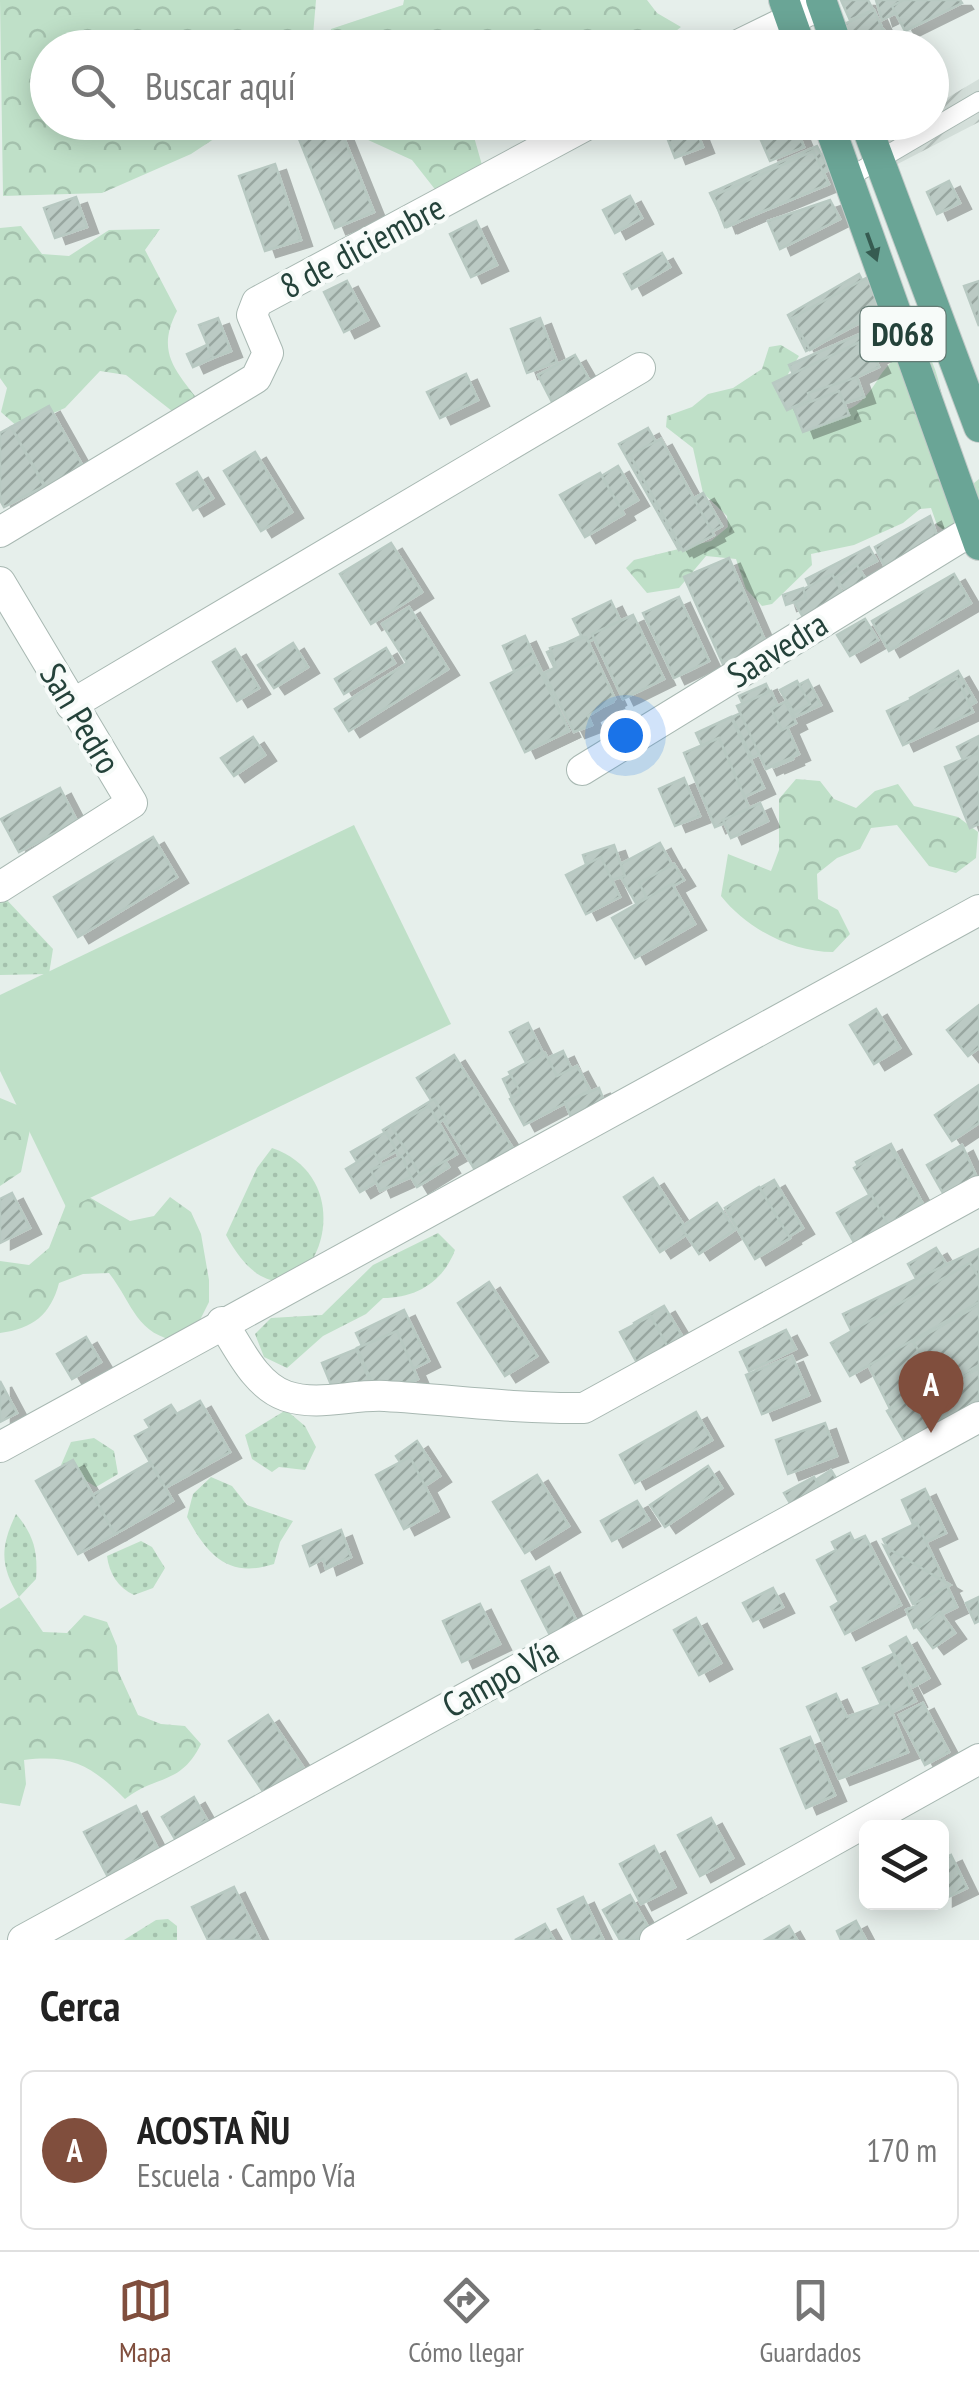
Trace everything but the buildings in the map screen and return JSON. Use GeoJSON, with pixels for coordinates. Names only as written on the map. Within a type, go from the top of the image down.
{"type":"FeatureCollection","features":[{"type":"Feature","properties":{"kind":"main road"},"geometry":{"type":"LineString","coordinates":[[822,2],[832,30]]}},
{"type":"Feature","properties":{"kind":"main road","name":"D068"},"geometry":{"type":"LineString","coordinates":[[834,140],[977,533]]}},
{"type":"Feature","properties":{"kind":"main road","name":"D068"},"geometry":{"type":"LineString","coordinates":[[872,140],[979,427]]}},
{"type":"Feature","properties":{"kind":"street"},"geometry":{"type":"LineString","coordinates":[[757,30],[787,8],[822,2]]}},
{"type":"Feature","properties":{"kind":"street","name":"8 de diciembre"},"geometry":{"type":"LineString","coordinates":[[0,532],[256,378],[268,354],[252,315],[257,302],[558,140]]}},
{"type":"Feature","properties":{"kind":"street"},"geometry":{"type":"LineString","coordinates":[[71,705],[640,368]]}},
{"type":"Feature","properties":{"kind":"street","name":"Saavedra"},"geometry":{"type":"LineString","coordinates":[[582,770],[977,533]]}},
{"type":"Feature","properties":{"kind":"street","name":"San Pedro"},"geometry":{"type":"LineString","coordinates":[[0,582],[132,803],[0,888]]}},
{"type":"Feature","properties":{"kind":"street"},"geometry":{"type":"LineString","coordinates":[[0,1448],[222,1322],[628,1106],[979,910]]}},
{"type":"Feature","properties":{"kind":"street"},"geometry":{"type":"LineString","coordinates":[[222,1322],[258,1378],[284,1396],[320,1402],[381,1396],[509,1410],[584,1408],[979,1191]]}},
{"type":"Feature","properties":{"kind":"street","name":"Campo Vía"},"geometry":{"type":"LineString","coordinates":[[23,1940],[899,1458],[979,1418]]}},
{"type":"Feature","properties":{"kind":"street"},"geometry":{"type":"LineString","coordinates":[[655,1940],[979,1759]]}},
{"type":"Feature","properties":{"kind":"lane"},"geometry":{"type":"LineString","coordinates":[[949,118],[979,101]]}},
{"type":"Feature","properties":{"kind":"lane"},"geometry":{"type":"LineString","coordinates":[[848,178],[909,140]]}},
{"type":"Feature","properties":{"kind":"shaded area"},"geometry":{"type":"Polygon","coordinates":[[[979,79],[979,122],[949,137],[949,97],[979,79]]]}},
{"type":"Feature","properties":{"kind":"shaded area"},"geometry":{"type":"Polygon","coordinates":[[[876,140],[944,140],[884,171],[872,142],[876,140]]]}},
{"type":"Feature","properties":{"kind":"green space"},"geometry":{"type":"Polygon","coordinates":[[[0,0],[316,0],[313,30],[30,30],[30,140],[212,140],[191,154],[102,193],[3,196],[0,0]]]}},
{"type":"Feature","properties":{"kind":"green space"},"geometry":{"type":"Polygon","coordinates":[[[404,0],[647,0],[657,13],[681,27],[331,30],[403,5],[404,0]]]}},
{"type":"Feature","properties":{"kind":"green space"},"geometry":{"type":"Polygon","coordinates":[[[368,140],[475,140],[482,165],[441,197],[412,160],[368,140]]]}},
{"type":"Feature","properties":{"kind":"green space"},"geometry":{"type":"Polygon","coordinates":[[[21,226],[42,254],[69,256],[109,230],[160,229],[145,250],[177,311],[170,327],[169,353],[180,376],[207,412],[186,422],[126,375],[100,371],[65,408],[19,428],[1,412],[7,388],[0,378],[0,228],[21,226]]]}},
{"type":"Feature","properties":{"kind":"green space"},"geometry":{"type":"Polygon","coordinates":[[[781,345],[799,356],[788,374],[837,410],[857,404],[901,350],[924,346],[942,394],[950,479],[974,483],[979,479],[979,511],[949,535],[937,525],[931,508],[920,509],[903,523],[854,545],[811,554],[812,565],[772,604],[762,606],[746,589],[736,559],[706,556],[679,588],[647,593],[626,568],[634,560],[711,541],[728,527],[727,516],[703,493],[693,448],[666,427],[667,416],[692,407],[708,394],[733,388],[762,369],[769,347],[781,345]]]}},
{"type":"Feature","properties":{"kind":"green space"},"geometry":{"type":"Polygon","coordinates":[[[796,779],[820,781],[834,799],[856,808],[875,791],[898,784],[914,806],[958,817],[978,832],[976,858],[956,873],[929,866],[897,825],[871,828],[860,849],[837,858],[817,874],[818,899],[838,910],[850,934],[833,952],[786,943],[744,919],[721,896],[728,854],[771,871],[779,850],[779,799],[796,779]]]}},
{"type":"Feature","properties":{"kind":"green space"},"geometry":{"type":"Polygon","coordinates":[[[354,825],[451,1024],[67,1209],[0,1071],[0,995],[354,825]]]}},
{"type":"Feature","properties":{"kind":"green space"},"geometry":{"type":"Polygon","coordinates":[[[5,898],[53,949],[49,974],[0,975],[0,899],[5,898]]]}},
{"type":"Feature","properties":{"kind":"green space"},"geometry":{"type":"Polygon","coordinates":[[[0,1098],[17,1105],[31,1125],[21,1172],[0,1186],[0,1098]]]}},
{"type":"Feature","properties":{"kind":"green space"},"geometry":{"type":"Polygon","coordinates":[[[272,1148],[304,1168],[320,1195],[323,1226],[315,1254],[299,1274],[277,1281],[252,1270],[226,1235],[257,1168],[272,1148]]]}},
{"type":"Feature","properties":{"kind":"green space"},"geometry":{"type":"Polygon","coordinates":[[[89,1197],[130,1221],[154,1216],[170,1197],[191,1212],[201,1234],[209,1302],[198,1324],[181,1342],[145,1326],[109,1273],[83,1274],[59,1283],[39,1318],[22,1328],[0,1333],[0,1261],[29,1265],[49,1248],[67,1202],[89,1197]]]}},
{"type":"Feature","properties":{"kind":"green space"},"geometry":{"type":"Polygon","coordinates":[[[438,1233],[455,1250],[443,1271],[427,1286],[406,1295],[383,1298],[366,1314],[323,1336],[287,1368],[264,1357],[255,1334],[271,1318],[322,1315],[373,1265],[438,1233]]]}},
{"type":"Feature","properties":{"kind":"green space"},"geometry":{"type":"Polygon","coordinates":[[[286,1410],[305,1426],[316,1447],[305,1470],[279,1467],[272,1472],[252,1459],[245,1435],[286,1410]]]}},
{"type":"Feature","properties":{"kind":"green space"},"geometry":{"type":"Polygon","coordinates":[[[94,1438],[114,1451],[118,1474],[96,1487],[61,1465],[71,1442],[94,1438]]]}},
{"type":"Feature","properties":{"kind":"green space"},"geometry":{"type":"Polygon","coordinates":[[[211,1477],[232,1486],[247,1505],[293,1521],[280,1542],[274,1564],[258,1568],[232,1566],[211,1553],[203,1542],[187,1517],[193,1494],[211,1477]]]}},
{"type":"Feature","properties":{"kind":"green space"},"geometry":{"type":"Polygon","coordinates":[[[16,1514],[31,1537],[36,1560],[36,1579],[19,1597],[8,1576],[4,1556],[16,1514]]]}},
{"type":"Feature","properties":{"kind":"green space"},"geometry":{"type":"Polygon","coordinates":[[[141,1541],[152,1547],[165,1568],[153,1588],[134,1595],[115,1579],[107,1556],[141,1541]]]}},
{"type":"Feature","properties":{"kind":"green space"},"geometry":{"type":"Polygon","coordinates":[[[19,1597],[43,1632],[67,1633],[84,1615],[107,1622],[117,1646],[118,1671],[138,1715],[161,1724],[185,1726],[201,1744],[185,1767],[125,1799],[80,1765],[55,1759],[24,1760],[26,1784],[20,1806],[0,1803],[0,1609],[19,1597]]]}},
{"type":"Feature","properties":{"kind":"green space"},"geometry":{"type":"Polygon","coordinates":[[[168,1919],[177,1926],[177,1940],[124,1940],[156,1920],[168,1919]]]}},
{"type":"Feature","properties":{"kind":"place","name":"ACOSTA ÑU"},"geometry":{"type":"Point","coordinates":[931,1433]}}]}
